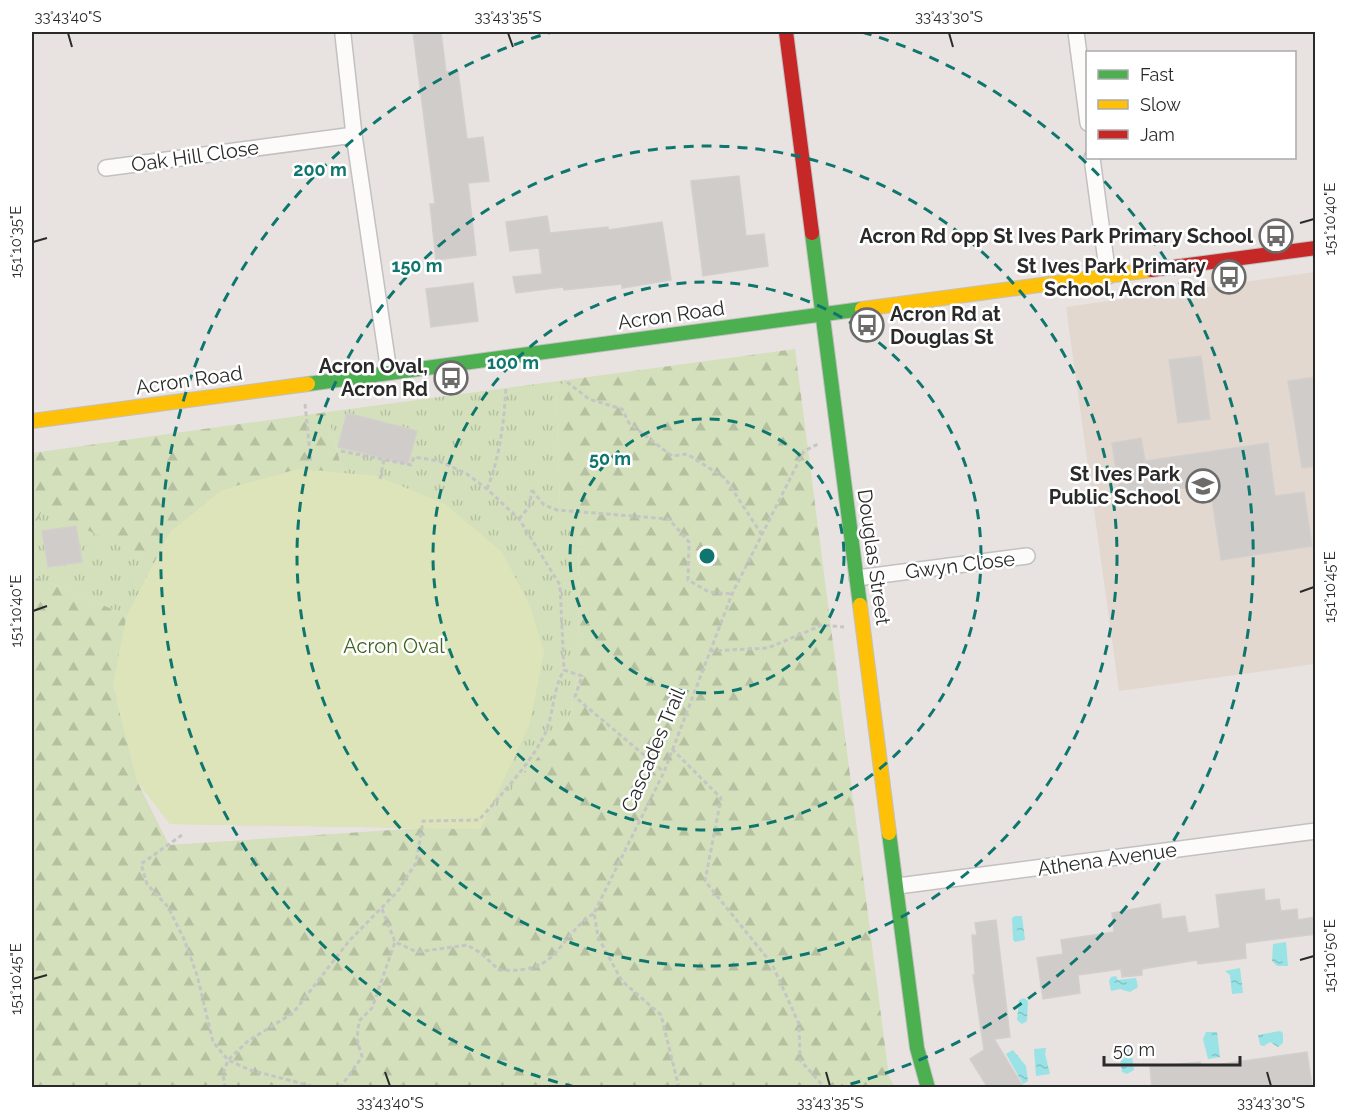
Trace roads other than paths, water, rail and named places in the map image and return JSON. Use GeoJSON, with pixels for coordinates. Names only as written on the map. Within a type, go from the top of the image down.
{"type":"FeatureCollection","features":[{"type":"Feature","properties":{"kind":"street","name":"Douglas Street"},"geometry":{"type":"LineString","coordinates":[[786,32],[898,886],[917,1048],[928,1088]]}},
{"type":"Feature","properties":{"kind":"street"},"geometry":{"type":"LineString","coordinates":[[1076,32],[1086,108]]}},
{"type":"Feature","properties":{"kind":"street"},"geometry":{"type":"LineString","coordinates":[[344,35],[354,135],[390,372]]}},
{"type":"Feature","properties":{"kind":"street","name":"Oak Hill Close"},"geometry":{"type":"LineString","coordinates":[[106,168],[354,135]]}},
{"type":"Feature","properties":{"kind":"street"},"geometry":{"type":"LineString","coordinates":[[1092,159],[1108,276]]}},
{"type":"Feature","properties":{"kind":"street","name":"Acron Road"},"geometry":{"type":"LineString","coordinates":[[32,421],[1316,248]]}},
{"type":"Feature","properties":{"kind":"street","name":"Gwyn Close"},"geometry":{"type":"LineString","coordinates":[[857,578],[1028,556]]}},
{"type":"Feature","properties":{"kind":"street","name":"Athena Avenue"},"geometry":{"type":"LineString","coordinates":[[898,886],[1316,831]]}},
{"type":"Feature","properties":{"kind":"water"},"geometry":{"type":"Polygon","coordinates":[[[1022,916],[1025,940],[1015,942],[1012,918],[1022,916]]]}},
{"type":"Feature","properties":{"kind":"water"},"geometry":{"type":"Polygon","coordinates":[[[1286,942],[1288,966],[1277,966],[1272,961],[1273,944],[1286,942]]]}},
{"type":"Feature","properties":{"kind":"water"},"geometry":{"type":"Polygon","coordinates":[[[1240,968],[1243,993],[1232,994],[1230,975],[1225,971],[1240,968]]]}},
{"type":"Feature","properties":{"kind":"water"},"geometry":{"type":"Polygon","coordinates":[[[1116,976],[1118,980],[1136,978],[1138,987],[1130,992],[1120,989],[1111,991],[1109,981],[1111,977],[1116,976]]]}},
{"type":"Feature","properties":{"kind":"water"},"geometry":{"type":"Polygon","coordinates":[[[1024,998],[1028,1001],[1027,1021],[1022,1024],[1017,1020],[1019,1000],[1024,998]]]}},
{"type":"Feature","properties":{"kind":"water"},"geometry":{"type":"Polygon","coordinates":[[[1280,1031],[1283,1033],[1283,1043],[1278,1047],[1270,1042],[1264,1046],[1260,1045],[1258,1035],[1280,1031]]]}},
{"type":"Feature","properties":{"kind":"water"},"geometry":{"type":"Polygon","coordinates":[[[1206,1032],[1217,1032],[1220,1057],[1208,1059],[1203,1039],[1206,1032]]]}},
{"type":"Feature","properties":{"kind":"water"},"geometry":{"type":"Polygon","coordinates":[[[1126,1047],[1131,1050],[1134,1070],[1127,1074],[1122,1072],[1119,1051],[1126,1047]]]}},
{"type":"Feature","properties":{"kind":"water"},"geometry":{"type":"Polygon","coordinates":[[[1046,1048],[1045,1054],[1050,1074],[1036,1076],[1034,1049],[1046,1048]]]}},
{"type":"Feature","properties":{"kind":"water"},"geometry":{"type":"Polygon","coordinates":[[[1013,1050],[1026,1066],[1028,1081],[1023,1084],[1006,1054],[1013,1050]]]}},
{"type":"Feature","properties":{"kind":"place","name":"Acron Rd opp St Ives Park Primary School"},"geometry":{"type":"Point","coordinates":[1276,236]}},
{"type":"Feature","properties":{"kind":"place","name":"St Ives Park Primary School, Acron Rd"},"geometry":{"type":"Point","coordinates":[1229,277]}},
{"type":"Feature","properties":{"kind":"place","name":"Acron Rd at Douglas St"},"geometry":{"type":"Point","coordinates":[867,325]}},
{"type":"Feature","properties":{"kind":"place","name":"Acron Oval, Acron Rd"},"geometry":{"type":"Point","coordinates":[451,378]}},
{"type":"Feature","properties":{"kind":"place","name":"St Ives Park Public School"},"geometry":{"type":"Point","coordinates":[1203,486]}},
{"type":"Feature","properties":{"kind":"park label","name":"Acron Oval"},"geometry":{"type":"Point","coordinates":[394,646]}}]}
